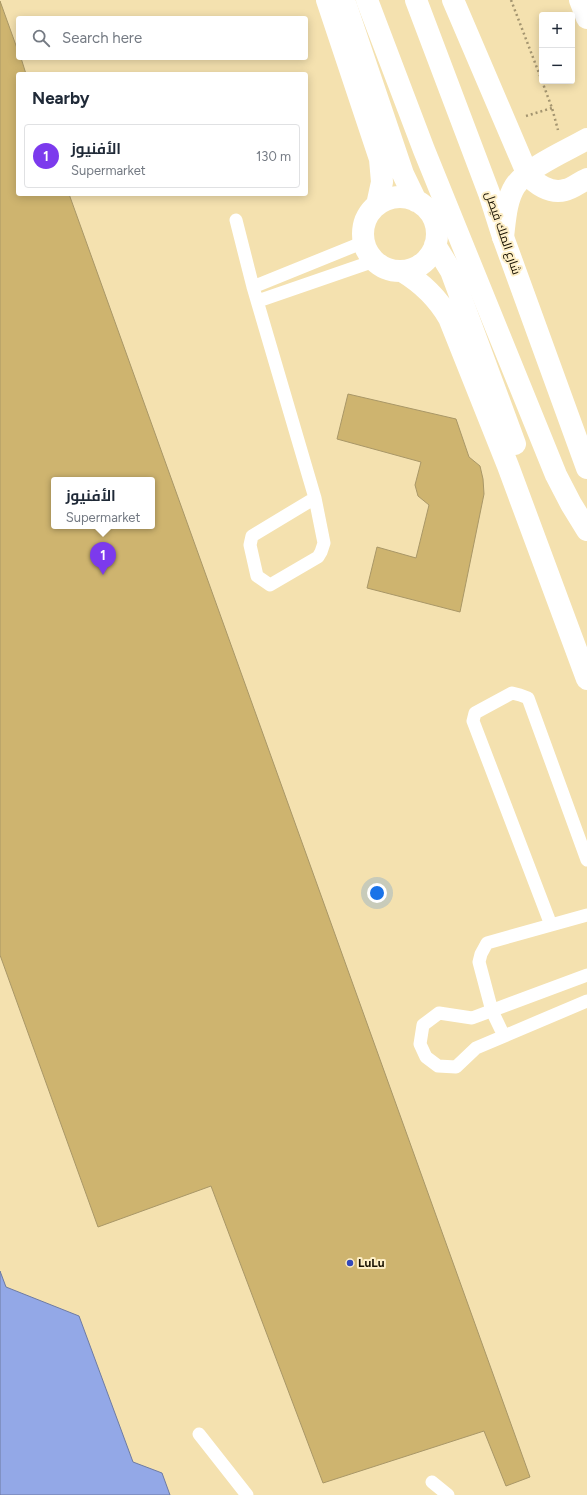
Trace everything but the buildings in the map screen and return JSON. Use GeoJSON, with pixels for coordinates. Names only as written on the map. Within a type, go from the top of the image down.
{"type":"FeatureCollection","features":[{"type":"Feature","properties":{"kind":"main road"},"geometry":{"type":"LineString","coordinates":[[327,0],[380,159],[382,182],[376,205],[365,222],[363,232],[369,251],[382,267],[392,270],[402,271],[413,269],[422,263],[430,255],[435,245],[435,224],[431,215],[416,201],[406,198],[386,200],[376,205]]}},
{"type":"Feature","properties":{"kind":"main road"},"geometry":{"type":"LineString","coordinates":[[344,0],[404,174],[416,201]]}},
{"type":"Feature","properties":{"kind":"main road"},"geometry":{"type":"LineString","coordinates":[[368,0],[424,150],[556,475],[587,530]]}},
{"type":"Feature","properties":{"kind":"main road","name":"شارع الملك فيصل"},"geometry":{"type":"LineString","coordinates":[[416,0],[489,193],[503,237],[587,468]]}},
{"type":"Feature","properties":{"kind":"main road"},"geometry":{"type":"LineString","coordinates":[[453,0],[527,173],[531,179],[539,185],[556,191],[565,190],[587,179]]}},
{"type":"Feature","properties":{"kind":"main road"},"geometry":{"type":"LineString","coordinates":[[580,0],[587,18]]}},
{"type":"Feature","properties":{"kind":"main road"},"geometry":{"type":"LineString","coordinates":[[503,237],[510,199],[515,187],[527,173],[587,139]]}},
{"type":"Feature","properties":{"kind":"main road"},"geometry":{"type":"LineString","coordinates":[[435,245],[450,271],[587,636]]}},
{"type":"Feature","properties":{"kind":"main road"},"geometry":{"type":"LineString","coordinates":[[402,271],[424,286],[442,306],[449,318],[511,473],[587,679]]}},
{"type":"Feature","properties":{"kind":"lane"},"geometry":{"type":"LineString","coordinates":[[236,220],[253,286],[315,498],[324,542],[318,557],[270,585],[257,576],[250,545],[252,536],[315,498]]}},
{"type":"Feature","properties":{"kind":"lane"},"geometry":{"type":"LineString","coordinates":[[253,286],[369,251]]}},
{"type":"Feature","properties":{"kind":"lane"},"geometry":{"type":"LineString","coordinates":[[258,301],[369,251]]}},
{"type":"Feature","properties":{"kind":"lane"},"geometry":{"type":"LineString","coordinates":[[551,925],[473,721],[475,713],[512,693],[528,698],[587,860]]}},
{"type":"Feature","properties":{"kind":"lane"},"geometry":{"type":"LineString","coordinates":[[504,1036],[492,1010],[479,962],[481,954],[487,943],[587,915]]}},
{"type":"Feature","properties":{"kind":"lane"},"geometry":{"type":"LineString","coordinates":[[587,975],[472,1018],[439,1013],[424,1025],[420,1044],[426,1057],[438,1066],[456,1067],[476,1048],[587,1001]]}},
{"type":"Feature","properties":{"kind":"lane"},"geometry":{"type":"LineString","coordinates":[[198,1434],[247,1495]]}},
{"type":"Feature","properties":{"kind":"lane"},"geometry":{"type":"LineString","coordinates":[[432,1482],[448,1495]]}},
{"type":"Feature","properties":{"kind":"path"},"geometry":{"type":"LineString","coordinates":[[511,0],[539,73]]}},
{"type":"Feature","properties":{"kind":"path"},"geometry":{"type":"LineString","coordinates":[[543,84],[552,108],[563,152]]}},
{"type":"Feature","properties":{"kind":"water"},"geometry":{"type":"Polygon","coordinates":[[[0,1271],[6,1287],[79,1316],[133,1462],[162,1473],[170,1495],[0,1495],[0,1271]]]}},
{"type":"Feature","properties":{"kind":"place","name":"الأفنيوز"},"geometry":{"type":"Point","coordinates":[103,575]}},
{"type":"Feature","properties":{"kind":"place","name":"LuLu"},"geometry":{"type":"Point","coordinates":[350,1263]}}]}
